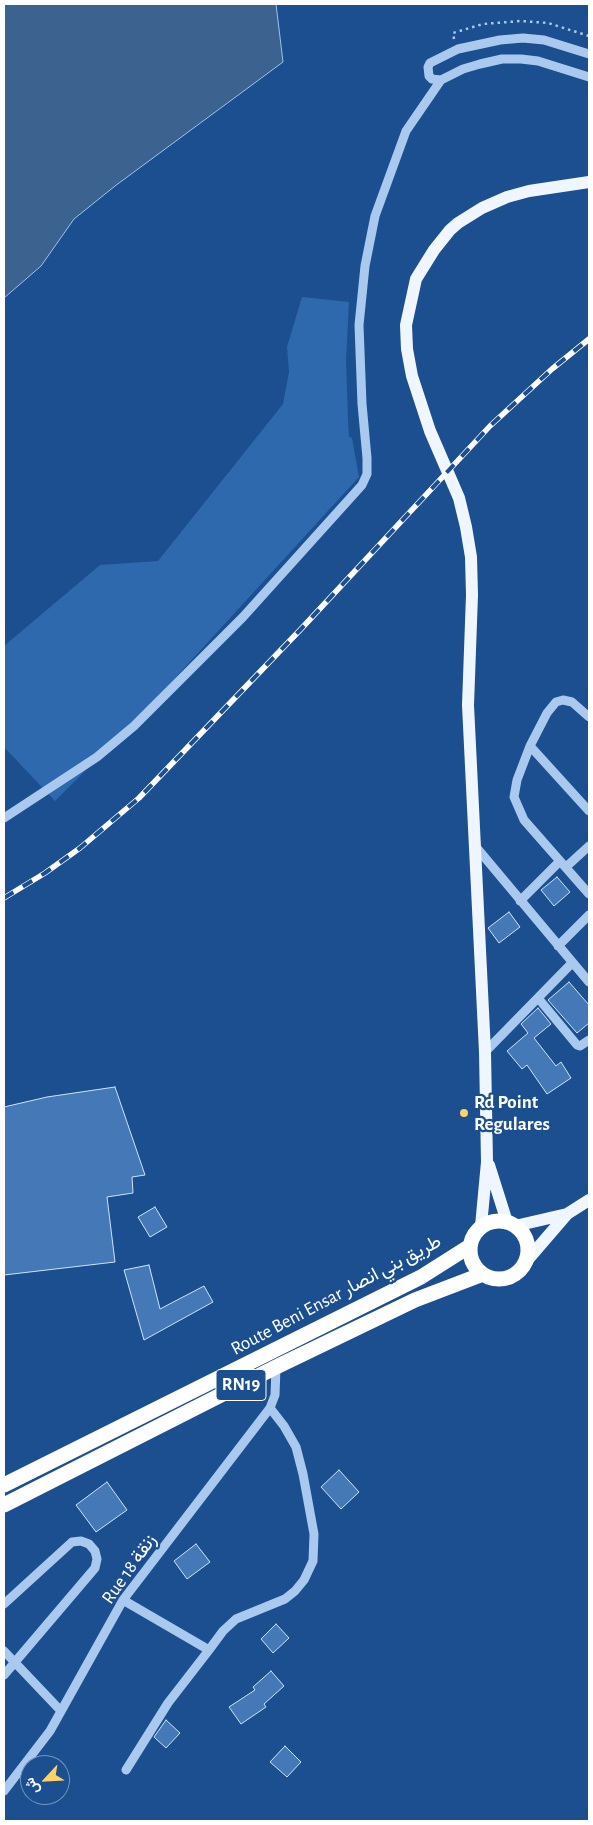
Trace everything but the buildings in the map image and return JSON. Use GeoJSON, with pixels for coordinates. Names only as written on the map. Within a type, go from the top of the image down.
{"type":"FeatureCollection","features":[{"type":"Feature","properties":{"kind":"highway","name":"RN19"},"geometry":{"type":"LineString","coordinates":[[470,1246],[474,1235],[482,1226],[489,1222],[498,1220],[511,1224]]}},
{"type":"Feature","properties":{"kind":"highway"},"geometry":{"type":"LineString","coordinates":[[511,1224],[523,1233],[528,1243],[528,1254],[524,1264]]}},
{"type":"Feature","properties":{"kind":"highway"},"geometry":{"type":"LineString","coordinates":[[470,1246],[471,1257],[475,1266],[483,1274]]}},
{"type":"Feature","properties":{"kind":"highway","name":"Route Beni Ensar طريق بني انصار"},"geometry":{"type":"LineString","coordinates":[[4,1485],[421,1277],[470,1246]]}},
{"type":"Feature","properties":{"kind":"highway","name":"RN19"},"geometry":{"type":"LineString","coordinates":[[483,1274],[491,1278],[501,1279],[510,1277],[524,1264]]}},
{"type":"Feature","properties":{"kind":"highway","name":"Route Beni Ensar طريق بني انصار"},"geometry":{"type":"LineString","coordinates":[[4,1506],[415,1300],[483,1274]]}},
{"type":"Feature","properties":{"kind":"main road"},"geometry":{"type":"LineString","coordinates":[[482,1226],[488,1162],[485,1052],[468,705],[472,595],[471,557],[466,527],[458,498],[430,431],[412,376],[407,349],[406,325],[416,279],[423,266],[450,230],[482,208],[507,197],[529,191],[589,182]]}},
{"type":"Feature","properties":{"kind":"main road"},"geometry":{"type":"LineString","coordinates":[[488,1162],[511,1224]]}},
{"type":"Feature","properties":{"kind":"main road","name":"RN19"},"geometry":{"type":"LineString","coordinates":[[524,1264],[567,1214],[589,1200]]}},
{"type":"Feature","properties":{"kind":"main road","name":"RN19"},"geometry":{"type":"LineString","coordinates":[[511,1224],[567,1214]]}},
{"type":"Feature","properties":{"kind":"street"},"geometry":{"type":"LineString","coordinates":[[441,80],[432,79],[429,76],[428,67],[430,63],[458,49],[492,41],[523,38],[544,40],[589,54]]}},
{"type":"Feature","properties":{"kind":"street"},"geometry":{"type":"LineString","coordinates":[[4,818],[96,757],[134,726],[243,617],[362,485],[367,474],[367,458],[362,404],[359,325],[365,266],[375,216],[406,131],[441,80],[463,69],[502,59],[538,61],[589,77]]}},
{"type":"Feature","properties":{"kind":"street"},"geometry":{"type":"LineString","coordinates":[[589,717],[572,702],[563,700],[556,702],[546,713],[530,746],[517,780],[514,796],[524,820],[589,894]]}},
{"type":"Feature","properties":{"kind":"street"},"geometry":{"type":"LineString","coordinates":[[530,746],[589,811]]}},
{"type":"Feature","properties":{"kind":"street"},"geometry":{"type":"LineString","coordinates":[[520,901],[563,864],[589,846]]}},
{"type":"Feature","properties":{"kind":"street"},"geometry":{"type":"LineString","coordinates":[[476,847],[589,982]]}},
{"type":"Feature","properties":{"kind":"street"},"geometry":{"type":"LineString","coordinates":[[558,946],[589,915]]}},
{"type":"Feature","properties":{"kind":"street"},"geometry":{"type":"LineString","coordinates":[[485,1052],[572,963]]}},
{"type":"Feature","properties":{"kind":"street"},"geometry":{"type":"LineString","coordinates":[[538,998],[577,1045],[580,1046],[589,1040]]}},
{"type":"Feature","properties":{"kind":"street","name":"Rue 18 زنقة"},"geometry":{"type":"LineString","coordinates":[[4,1791],[34,1752],[61,1712],[123,1600],[270,1408],[276,1389],[276,1368]]}},
{"type":"Feature","properties":{"kind":"street"},"geometry":{"type":"LineString","coordinates":[[126,1770],[168,1703],[223,1631],[236,1619],[285,1599],[304,1580],[313,1561],[314,1534],[304,1474],[296,1447],[284,1426],[270,1408]]}},
{"type":"Feature","properties":{"kind":"street"},"geometry":{"type":"LineString","coordinates":[[4,1604],[72,1542],[81,1541],[89,1544],[95,1551],[97,1559],[95,1568],[4,1675]]}},
{"type":"Feature","properties":{"kind":"street"},"geometry":{"type":"LineString","coordinates":[[123,1600],[210,1650]]}},
{"type":"Feature","properties":{"kind":"street"},"geometry":{"type":"LineString","coordinates":[[4,1651],[61,1712]]}},
{"type":"Feature","properties":{"kind":"shaded area"},"geometry":{"type":"Polygon","coordinates":[[[4,4],[276,4],[283,62],[115,186],[74,219],[41,266],[4,298],[4,4]]]}},
{"type":"Feature","properties":{"kind":"shaded area"},"geometry":{"type":"Polygon","coordinates":[[[302,297],[349,302],[346,360],[349,437],[352,438],[359,477],[145,711],[55,801],[4,747],[4,646],[100,565],[158,561],[283,404],[289,372],[287,347],[302,297]]]}},
{"type":"Feature","properties":{"kind":"railway"},"geometry":{"type":"LineString","coordinates":[[4,898],[45,873],[80,848],[139,798],[301,629],[490,426],[552,369],[589,339]]}},
{"type":"Feature","properties":{"kind":"place","name":"Rd Point Regulares"},"geometry":{"type":"Point","coordinates":[464,1113]}}]}
